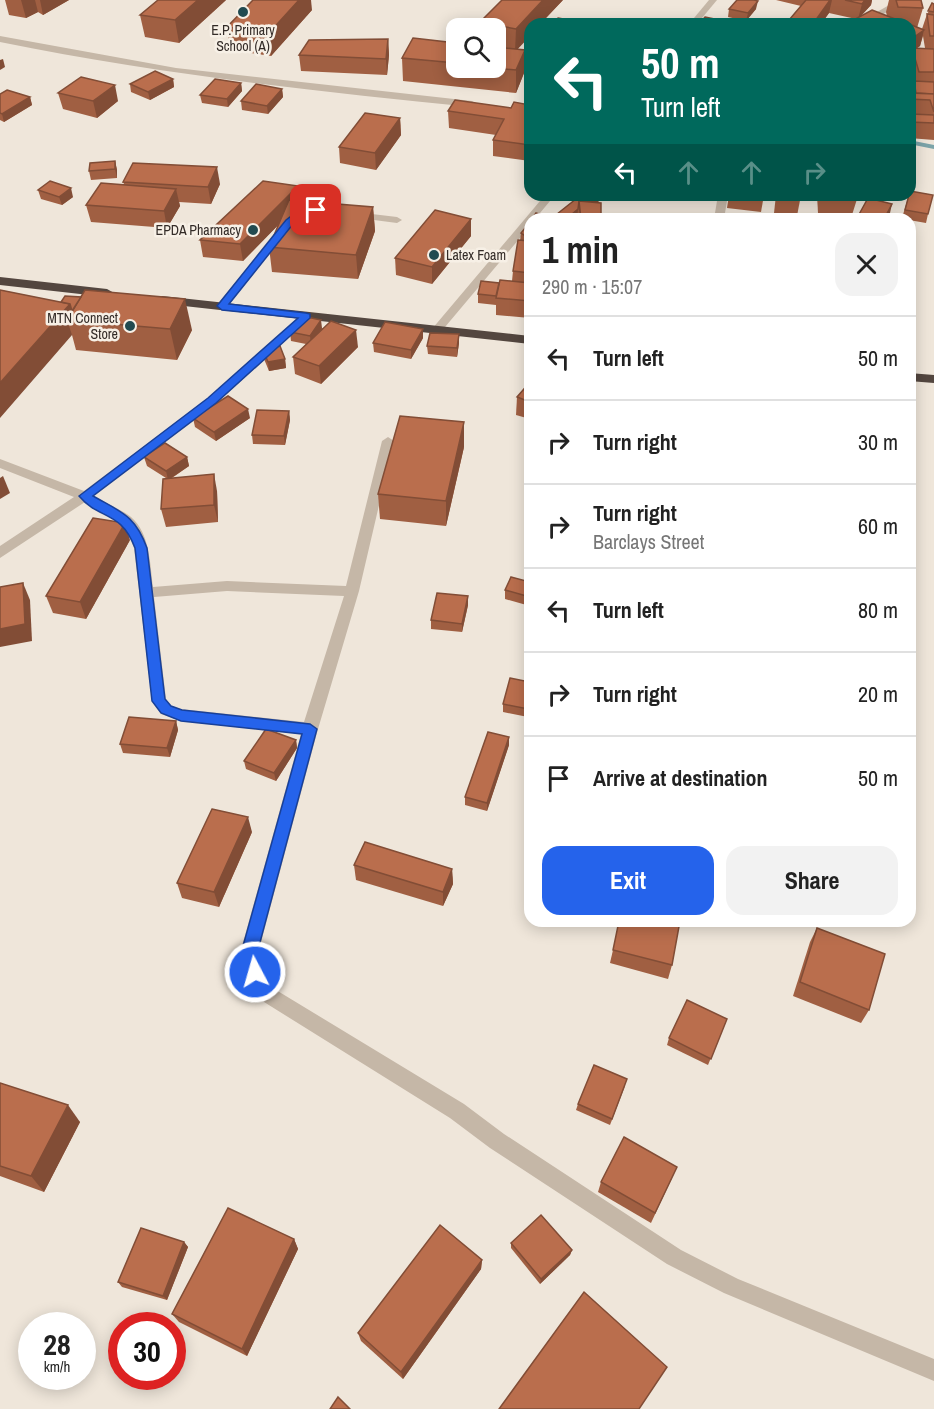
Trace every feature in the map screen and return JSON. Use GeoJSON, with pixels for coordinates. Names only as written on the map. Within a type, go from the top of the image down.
{"type":"FeatureCollection","features":[{"type":"Feature","properties":{"kind":"highway"},"geometry":{"type":"LineString","coordinates":[[0,281],[117,294]]}},
{"type":"Feature","properties":{"kind":"highway"},"geometry":{"type":"LineString","coordinates":[[152,298],[524,339]]}},
{"type":"Feature","properties":{"kind":"highway"},"geometry":{"type":"LineString","coordinates":[[916,378],[934,379]]}},
{"type":"Feature","properties":{"kind":"street"},"geometry":{"type":"LineString","coordinates":[[698,18],[713,0]]}},
{"type":"Feature","properties":{"kind":"street"},"geometry":{"type":"LineString","coordinates":[[871,18],[904,0]]}},
{"type":"Feature","properties":{"kind":"street"},"geometry":{"type":"LineString","coordinates":[[0,39],[106,59],[347,92],[484,105]]}},
{"type":"Feature","properties":{"kind":"street"},"geometry":{"type":"LineString","coordinates":[[535,213],[545,201]]}},
{"type":"Feature","properties":{"kind":"street"},"geometry":{"type":"LineString","coordinates":[[339,213],[397,220]]}},
{"type":"Feature","properties":{"kind":"street"},"geometry":{"type":"LineString","coordinates":[[222,306],[289,222]]}},
{"type":"Feature","properties":{"kind":"street"},"geometry":{"type":"LineString","coordinates":[[436,331],[524,226]]}},
{"type":"Feature","properties":{"kind":"street"},"geometry":{"type":"LineString","coordinates":[[0,553],[85,496],[221,394],[306,316]]}},
{"type":"Feature","properties":{"kind":"street"},"geometry":{"type":"LineString","coordinates":[[388,441],[352,591],[310,729],[251,946],[255,972],[270,996],[457,1111],[497,1141],[674,1257],[731,1286],[934,1370]]}},
{"type":"Feature","properties":{"kind":"street"},"geometry":{"type":"LineString","coordinates":[[0,463],[85,496],[127,521],[136,533],[141,548],[159,701],[166,710],[181,715],[310,729]]}},
{"type":"Feature","properties":{"kind":"street"},"geometry":{"type":"LineString","coordinates":[[146,592],[227,586],[352,591]]}},
{"type":"Feature","properties":{"kind":"building"},"geometry":{"type":"Polygon","coordinates":[[[158,0],[198,0],[175,20],[140,15],[158,0]]]}},
{"type":"Feature","properties":{"kind":"building"},"geometry":{"type":"Polygon","coordinates":[[[253,0],[299,0],[269,33],[227,27],[253,0]]]}},
{"type":"Feature","properties":{"kind":"building"},"geometry":{"type":"Polygon","coordinates":[[[502,0],[543,0],[524,18],[516,29],[506,27],[506,18],[484,18],[502,0]]]}},
{"type":"Feature","properties":{"kind":"building"},"geometry":{"type":"Polygon","coordinates":[[[737,0],[758,1],[748,13],[729,9],[737,0]]]}},
{"type":"Feature","properties":{"kind":"building"},"geometry":{"type":"Polygon","coordinates":[[[806,0],[830,0],[817,18],[791,18],[806,0]]]}},
{"type":"Feature","properties":{"kind":"building"},"geometry":{"type":"Polygon","coordinates":[[[845,0],[865,0],[862,4],[845,0]]]}},
{"type":"Feature","properties":{"kind":"building"},"geometry":{"type":"Polygon","coordinates":[[[896,0],[921,0],[923,8],[898,7],[896,0]]]}},
{"type":"Feature","properties":{"kind":"building"},"geometry":{"type":"Polygon","coordinates":[[[932,3],[934,4],[934,12],[928,11],[932,3]]]}},
{"type":"Feature","properties":{"kind":"building"},"geometry":{"type":"Polygon","coordinates":[[[872,10],[893,18],[857,18],[872,10]]]}},
{"type":"Feature","properties":{"kind":"building"},"geometry":{"type":"Polygon","coordinates":[[[927,14],[934,15],[934,36],[930,36],[927,14]]]}},
{"type":"Feature","properties":{"kind":"building"},"geometry":{"type":"Polygon","coordinates":[[[916,27],[924,30],[916,36],[916,27]]]}},
{"type":"Feature","properties":{"kind":"building"},"geometry":{"type":"Polygon","coordinates":[[[413,38],[446,42],[446,62],[402,58],[413,38]]]}},
{"type":"Feature","properties":{"kind":"building"},"geometry":{"type":"Polygon","coordinates":[[[388,39],[386,59],[299,55],[309,40],[388,39]]]}},
{"type":"Feature","properties":{"kind":"building"},"geometry":{"type":"Polygon","coordinates":[[[506,48],[524,50],[516,70],[506,69],[506,48]]]}},
{"type":"Feature","properties":{"kind":"building"},"geometry":{"type":"Polygon","coordinates":[[[916,48],[934,49],[934,72],[919,72],[916,48]]]}},
{"type":"Feature","properties":{"kind":"building"},"geometry":{"type":"Polygon","coordinates":[[[155,71],[173,79],[148,92],[130,84],[155,71]]]}},
{"type":"Feature","properties":{"kind":"building"},"geometry":{"type":"Polygon","coordinates":[[[81,77],[115,85],[93,101],[58,93],[81,77]]]}},
{"type":"Feature","properties":{"kind":"building"},"geometry":{"type":"Polygon","coordinates":[[[215,79],[241,83],[227,99],[200,95],[215,79]]]}},
{"type":"Feature","properties":{"kind":"building"},"geometry":{"type":"Polygon","coordinates":[[[916,81],[934,82],[934,94],[916,93],[916,81]]]}},
{"type":"Feature","properties":{"kind":"building"},"geometry":{"type":"Polygon","coordinates":[[[256,84],[282,89],[267,106],[241,101],[256,84]]]}},
{"type":"Feature","properties":{"kind":"building"},"geometry":{"type":"Polygon","coordinates":[[[7,90],[30,97],[2,114],[0,113],[0,94],[7,90]]]}},
{"type":"Feature","properties":{"kind":"building"},"geometry":{"type":"Polygon","coordinates":[[[916,93],[934,94],[934,112],[930,100],[916,99],[916,93]]]}},
{"type":"Feature","properties":{"kind":"building"},"geometry":{"type":"Polygon","coordinates":[[[455,100],[511,108],[514,102],[524,104],[524,144],[493,140],[504,119],[448,111],[455,100]]]}},
{"type":"Feature","properties":{"kind":"building"},"geometry":{"type":"Polygon","coordinates":[[[365,113],[400,118],[375,153],[339,147],[365,113]]]}},
{"type":"Feature","properties":{"kind":"building"},"geometry":{"type":"Polygon","coordinates":[[[916,114],[934,115],[934,123],[916,122],[916,114]]]}},
{"type":"Feature","properties":{"kind":"building"},"geometry":{"type":"Polygon","coordinates":[[[115,161],[115,169],[89,171],[90,163],[115,161]]]}},
{"type":"Feature","properties":{"kind":"building"},"geometry":{"type":"Polygon","coordinates":[[[133,163],[217,167],[208,187],[123,182],[133,163]]]}},
{"type":"Feature","properties":{"kind":"building"},"geometry":{"type":"Polygon","coordinates":[[[50,181],[71,188],[59,197],[38,190],[50,181]]]}},
{"type":"Feature","properties":{"kind":"building"},"geometry":{"type":"Polygon","coordinates":[[[263,181],[298,186],[240,244],[200,240],[263,181]]]}},
{"type":"Feature","properties":{"kind":"building"},"geometry":{"type":"Polygon","coordinates":[[[101,183],[176,189],[164,211],[86,205],[101,183]]]}},
{"type":"Feature","properties":{"kind":"building"},"geometry":{"type":"Polygon","coordinates":[[[916,192],[933,195],[928,214],[905,210],[907,201],[916,201],[916,192]]]}},
{"type":"Feature","properties":{"kind":"building"},"geometry":{"type":"Polygon","coordinates":[[[289,200],[373,207],[356,255],[269,247],[289,200]]]}},
{"type":"Feature","properties":{"kind":"building"},"geometry":{"type":"Polygon","coordinates":[[[573,201],[579,201],[578,209],[573,213],[558,213],[573,201]]]}},
{"type":"Feature","properties":{"kind":"building"},"geometry":{"type":"Polygon","coordinates":[[[579,201],[601,203],[601,213],[580,213],[579,201]]]}},
{"type":"Feature","properties":{"kind":"building"},"geometry":{"type":"Polygon","coordinates":[[[866,201],[892,204],[887,213],[860,213],[866,201]]]}},
{"type":"Feature","properties":{"kind":"building"},"geometry":{"type":"Polygon","coordinates":[[[435,210],[471,219],[432,267],[395,258],[435,210]]]}},
{"type":"Feature","properties":{"kind":"building"},"geometry":{"type":"Polygon","coordinates":[[[518,240],[524,240],[524,272],[513,271],[518,240]]]}},
{"type":"Feature","properties":{"kind":"building"},"geometry":{"type":"Polygon","coordinates":[[[500,280],[524,282],[524,300],[496,298],[500,280]]]}},
{"type":"Feature","properties":{"kind":"building"},"geometry":{"type":"Polygon","coordinates":[[[481,281],[499,283],[496,296],[478,294],[481,281]]]}},
{"type":"Feature","properties":{"kind":"building"},"geometry":{"type":"Polygon","coordinates":[[[0,290],[70,304],[0,383],[0,290]]]}},
{"type":"Feature","properties":{"kind":"building"},"geometry":{"type":"Polygon","coordinates":[[[85,290],[185,299],[170,329],[67,320],[85,290]]]}},
{"type":"Feature","properties":{"kind":"building"},"geometry":{"type":"Polygon","coordinates":[[[65,296],[81,297],[72,311],[70,304],[61,302],[65,296]]]}},
{"type":"Feature","properties":{"kind":"building"},"geometry":{"type":"Polygon","coordinates":[[[302,316],[321,320],[310,336],[290,332],[302,316]]]}},
{"type":"Feature","properties":{"kind":"building"},"geometry":{"type":"Polygon","coordinates":[[[331,321],[356,330],[319,366],[293,357],[331,321]]]}},
{"type":"Feature","properties":{"kind":"building"},"geometry":{"type":"Polygon","coordinates":[[[385,322],[423,329],[411,350],[373,343],[385,322]]]}},
{"type":"Feature","properties":{"kind":"building"},"geometry":{"type":"Polygon","coordinates":[[[430,333],[459,334],[457,348],[427,346],[430,333]]]}},
{"type":"Feature","properties":{"kind":"building"},"geometry":{"type":"Polygon","coordinates":[[[280,346],[285,359],[268,362],[263,350],[280,346]]]}},
{"type":"Feature","properties":{"kind":"building"},"geometry":{"type":"Polygon","coordinates":[[[524,389],[524,400],[517,397],[524,389]]]}},
{"type":"Feature","properties":{"kind":"building"},"geometry":{"type":"Polygon","coordinates":[[[228,396],[248,409],[214,432],[193,418],[228,396]]]}},
{"type":"Feature","properties":{"kind":"building"},"geometry":{"type":"Polygon","coordinates":[[[257,410],[289,411],[284,436],[252,435],[257,410]]]}},
{"type":"Feature","properties":{"kind":"building"},"geometry":{"type":"Polygon","coordinates":[[[400,416],[464,422],[446,501],[378,494],[400,416]]]}},
{"type":"Feature","properties":{"kind":"building"},"geometry":{"type":"Polygon","coordinates":[[[165,443],[187,457],[166,471],[144,457],[165,443]]]}},
{"type":"Feature","properties":{"kind":"building"},"geometry":{"type":"Polygon","coordinates":[[[214,474],[214,505],[161,509],[163,479],[214,474]]]}},
{"type":"Feature","properties":{"kind":"building"},"geometry":{"type":"Polygon","coordinates":[[[93,518],[125,523],[80,602],[46,596],[93,518]]]}},
{"type":"Feature","properties":{"kind":"building"},"geometry":{"type":"Polygon","coordinates":[[[511,577],[524,580],[524,595],[505,590],[511,577]]]}},
{"type":"Feature","properties":{"kind":"building"},"geometry":{"type":"Polygon","coordinates":[[[23,583],[25,624],[0,629],[0,587],[23,583]]]}},
{"type":"Feature","properties":{"kind":"building"},"geometry":{"type":"Polygon","coordinates":[[[437,593],[468,596],[462,624],[431,620],[437,593]]]}},
{"type":"Feature","properties":{"kind":"building"},"geometry":{"type":"Polygon","coordinates":[[[510,678],[524,681],[524,708],[503,704],[510,678]]]}},
{"type":"Feature","properties":{"kind":"building"},"geometry":{"type":"Polygon","coordinates":[[[129,717],[176,721],[167,748],[120,744],[129,717]]]}},
{"type":"Feature","properties":{"kind":"building"},"geometry":{"type":"Polygon","coordinates":[[[266,729],[296,740],[274,773],[244,761],[266,729]]]}},
{"type":"Feature","properties":{"kind":"building"},"geometry":{"type":"Polygon","coordinates":[[[488,732],[509,737],[487,803],[465,797],[488,732]]]}},
{"type":"Feature","properties":{"kind":"building"},"geometry":{"type":"Polygon","coordinates":[[[212,809],[248,817],[214,892],[177,883],[212,809]]]}},
{"type":"Feature","properties":{"kind":"building"},"geometry":{"type":"Polygon","coordinates":[[[365,842],[452,869],[443,892],[354,865],[365,842]]]}},
{"type":"Feature","properties":{"kind":"building"},"geometry":{"type":"Polygon","coordinates":[[[618,927],[679,927],[672,965],[613,950],[618,927]]]}},
{"type":"Feature","properties":{"kind":"building"},"geometry":{"type":"Polygon","coordinates":[[[817,928],[885,954],[869,1010],[800,982],[817,928]]]}},
{"type":"Feature","properties":{"kind":"building"},"geometry":{"type":"Polygon","coordinates":[[[687,1000],[727,1019],[711,1059],[669,1038],[687,1000]]]}},
{"type":"Feature","properties":{"kind":"building"},"geometry":{"type":"Polygon","coordinates":[[[594,1065],[627,1079],[612,1119],[578,1104],[594,1065]]]}},
{"type":"Feature","properties":{"kind":"building"},"geometry":{"type":"Polygon","coordinates":[[[0,1083],[68,1105],[31,1176],[0,1166],[0,1083]]]}},
{"type":"Feature","properties":{"kind":"building"},"geometry":{"type":"Polygon","coordinates":[[[624,1137],[677,1167],[655,1213],[601,1182],[624,1137]]]}},
{"type":"Feature","properties":{"kind":"building"},"geometry":{"type":"Polygon","coordinates":[[[228,1208],[294,1239],[242,1349],[186,1321],[186,1312],[173,1312],[228,1208]]]}},
{"type":"Feature","properties":{"kind":"building"},"geometry":{"type":"Polygon","coordinates":[[[541,1215],[572,1250],[541,1279],[511,1243],[541,1215]]]}},
{"type":"Feature","properties":{"kind":"building"},"geometry":{"type":"Polygon","coordinates":[[[440,1225],[482,1260],[401,1372],[358,1333],[440,1225]]]}},
{"type":"Feature","properties":{"kind":"building"},"geometry":{"type":"Polygon","coordinates":[[[141,1228],[184,1242],[163,1296],[118,1282],[141,1228]]]}},
{"type":"Feature","properties":{"kind":"building"},"geometry":{"type":"Polygon","coordinates":[[[584,1292],[667,1367],[639,1409],[499,1409],[584,1292]]]}},
{"type":"Feature","properties":{"kind":"building"},"geometry":{"type":"Polygon","coordinates":[[[338,1397],[350,1409],[330,1409],[338,1397]]]}},
{"type":"Feature","properties":{"kind":"waterway"},"geometry":{"type":"LineString","coordinates":[[916,143],[934,147]]}},
{"type":"Feature","properties":{"kind":"place","name":"E.P. Primary School (A)"},"geometry":{"type":"Point","coordinates":[243,12]}},
{"type":"Feature","properties":{"kind":"place","name":"EPDA Pharmacy"},"geometry":{"type":"Point","coordinates":[253,230]}},
{"type":"Feature","properties":{"kind":"place","name":"Latex Foam"},"geometry":{"type":"Point","coordinates":[434,255]}},
{"type":"Feature","properties":{"kind":"place","name":"MTN Connect Store"},"geometry":{"type":"Point","coordinates":[130,326]}},
{"type":"Feature","properties":{"kind":"route"},"geometry":{"type":"LineString","coordinates":[[255,972],[251,946],[310,729],[181,715],[166,710],[159,701],[141,548],[136,533],[127,521],[85,496],[230,387],[306,316],[222,306],[289,222],[301,213],[316,210]]}}]}
